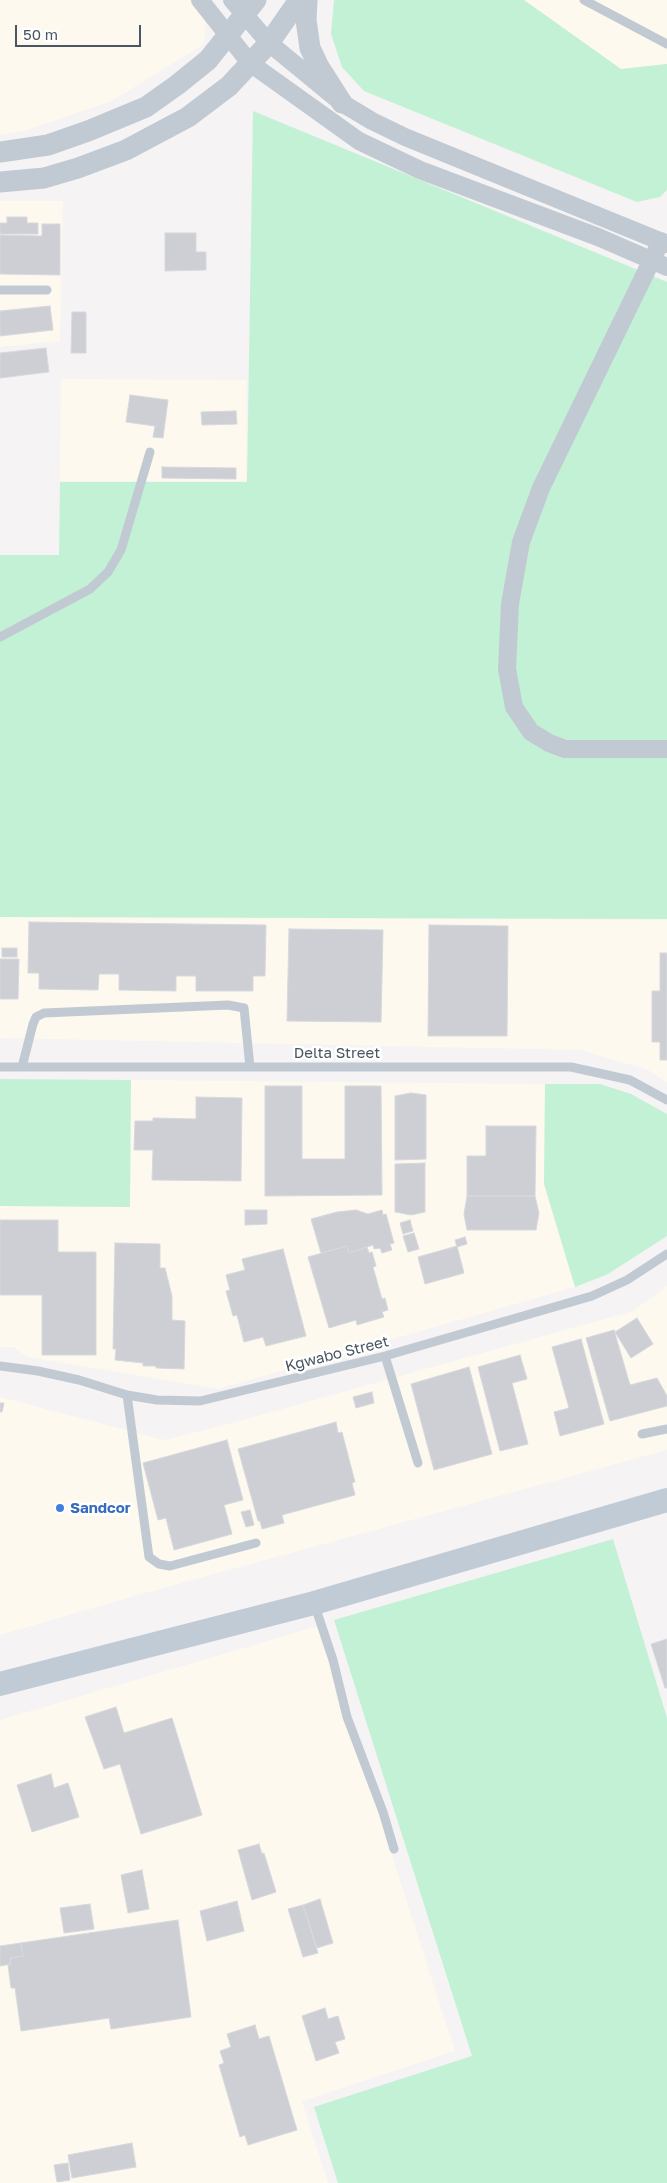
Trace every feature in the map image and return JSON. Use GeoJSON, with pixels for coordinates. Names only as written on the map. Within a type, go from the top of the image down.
{"type":"FeatureCollection","features":[{"type":"Feature","properties":{"kind":"main road"},"geometry":{"type":"LineString","coordinates":[[0,1684],[314,1603],[667,1500]]}},
{"type":"Feature","properties":{"kind":"street"},"geometry":{"type":"LineString","coordinates":[[200,0],[227,37],[250,63],[339,128],[393,158],[598,237],[660,264]]}},
{"type":"Feature","properties":{"kind":"street"},"geometry":{"type":"LineString","coordinates":[[0,182],[44,178],[78,168],[126,150],[188,117],[229,86],[269,43],[299,0]]}},
{"type":"Feature","properties":{"kind":"street"},"geometry":{"type":"LineString","coordinates":[[306,0],[306,20],[310,48],[319,67],[342,103]]}},
{"type":"Feature","properties":{"kind":"street"},"geometry":{"type":"LineString","coordinates":[[0,152],[48,145],[146,107],[208,60],[227,37],[244,5],[269,43],[342,103],[372,121],[405,137],[664,243],[660,264],[541,488],[521,542],[510,604],[508,669],[514,707],[531,732],[549,743],[565,749],[667,749]]}},
{"type":"Feature","properties":{"kind":"lane"},"geometry":{"type":"LineString","coordinates":[[584,0],[667,44]]}},
{"type":"Feature","properties":{"kind":"lane"},"geometry":{"type":"LineString","coordinates":[[0,290],[47,290]]}},
{"type":"Feature","properties":{"kind":"lane"},"geometry":{"type":"LineString","coordinates":[[0,637],[90,589],[108,572],[121,550],[150,452]]}},
{"type":"Feature","properties":{"kind":"lane"},"geometry":{"type":"LineString","coordinates":[[22,1067],[33,1024],[36,1017],[44,1013],[228,1005],[244,1008],[250,1067]]}},
{"type":"Feature","properties":{"kind":"lane","name":"Delta Street"},"geometry":{"type":"LineString","coordinates":[[0,1067],[571,1067],[630,1080],[667,1100]]}},
{"type":"Feature","properties":{"kind":"lane","name":"Kgwabo Street"},"geometry":{"type":"LineString","coordinates":[[0,1366],[71,1378],[126,1395],[157,1400],[200,1401],[385,1356],[592,1296],[627,1280],[667,1254]]}},
{"type":"Feature","properties":{"kind":"lane"},"geometry":{"type":"LineString","coordinates":[[385,1356],[418,1463]]}},
{"type":"Feature","properties":{"kind":"lane"},"geometry":{"type":"LineString","coordinates":[[126,1395],[149,1557],[159,1564],[170,1566],[256,1543]]}},
{"type":"Feature","properties":{"kind":"lane"},"geometry":{"type":"LineString","coordinates":[[642,1434],[667,1428]]}},
{"type":"Feature","properties":{"kind":"lane"},"geometry":{"type":"LineString","coordinates":[[314,1603],[333,1660],[347,1717],[383,1812],[394,1849]]}},
{"type":"Feature","properties":{"kind":"shaded area"},"geometry":{"type":"Polygon","coordinates":[[[0,0],[195,0],[206,17],[204,44],[112,101],[27,130],[0,135],[0,0]]]}},
{"type":"Feature","properties":{"kind":"shaded area"},"geometry":{"type":"Polygon","coordinates":[[[524,0],[667,0],[667,64],[621,69],[524,0]]]}},
{"type":"Feature","properties":{"kind":"shaded area"},"geometry":{"type":"Polygon","coordinates":[[[0,201],[63,201],[60,341],[0,347],[0,201]]]}},
{"type":"Feature","properties":{"kind":"shaded area"},"geometry":{"type":"Polygon","coordinates":[[[61,379],[247,380],[246,481],[60,481],[61,379]]]}},
{"type":"Feature","properties":{"kind":"shaded area"},"geometry":{"type":"Polygon","coordinates":[[[0,917],[667,920],[667,1082],[648,1070],[580,1050],[0,1038],[0,917]]]}},
{"type":"Feature","properties":{"kind":"shaded area"},"geometry":{"type":"Polygon","coordinates":[[[131,1080],[545,1084],[544,1184],[575,1287],[218,1389],[27,1357],[14,1347],[0,1347],[0,1206],[130,1207],[131,1080]]]}},
{"type":"Feature","properties":{"kind":"shaded area"},"geometry":{"type":"Polygon","coordinates":[[[667,1286],[667,1450],[145,1593],[0,1635],[0,1397],[164,1440],[228,1424],[633,1311],[667,1286]]]}},
{"type":"Feature","properties":{"kind":"shaded area"},"geometry":{"type":"Polygon","coordinates":[[[318,1626],[455,2051],[302,2101],[328,2183],[0,2183],[0,1720],[318,1626]]]}},
{"type":"Feature","properties":{"kind":"green space"},"geometry":{"type":"Polygon","coordinates":[[[334,0],[524,0],[621,69],[667,64],[667,190],[660,197],[637,202],[364,91],[342,67],[331,34],[334,0]]]}},
{"type":"Feature","properties":{"kind":"green space"},"geometry":{"type":"Polygon","coordinates":[[[253,111],[667,282],[667,919],[0,917],[0,555],[59,555],[60,482],[247,482],[253,111]]]}},
{"type":"Feature","properties":{"kind":"green space"},"geometry":{"type":"Polygon","coordinates":[[[0,1079],[131,1080],[130,1207],[0,1206],[0,1079]]]}},
{"type":"Feature","properties":{"kind":"green space"},"geometry":{"type":"Polygon","coordinates":[[[545,1084],[600,1084],[631,1094],[667,1114],[667,1236],[608,1274],[575,1287],[544,1184],[545,1084]]]}},
{"type":"Feature","properties":{"kind":"green space"},"geometry":{"type":"Polygon","coordinates":[[[613,1539],[667,1718],[667,2183],[338,2183],[314,2107],[472,2056],[334,1620],[613,1539]]]}},
{"type":"Feature","properties":{"kind":"building"},"geometry":{"type":"Polygon","coordinates":[[[7,217],[27,217],[27,223],[38,223],[38,234],[0,234],[0,223],[7,223],[7,217]]]}},
{"type":"Feature","properties":{"kind":"building"},"geometry":{"type":"Polygon","coordinates":[[[42,224],[60,224],[60,275],[0,274],[0,235],[42,236],[42,224]]]}},
{"type":"Feature","properties":{"kind":"building"},"geometry":{"type":"Polygon","coordinates":[[[165,233],[196,233],[196,252],[206,252],[206,270],[165,271],[165,233]]]}},
{"type":"Feature","properties":{"kind":"building"},"geometry":{"type":"Polygon","coordinates":[[[50,306],[53,330],[0,336],[0,311],[50,306]]]}},
{"type":"Feature","properties":{"kind":"building"},"geometry":{"type":"Polygon","coordinates":[[[72,312],[86,312],[86,353],[71,353],[72,312]]]}},
{"type":"Feature","properties":{"kind":"building"},"geometry":{"type":"Polygon","coordinates":[[[46,348],[49,372],[0,378],[0,353],[46,348]]]}},
{"type":"Feature","properties":{"kind":"building"},"geometry":{"type":"Polygon","coordinates":[[[130,395],[168,400],[163,438],[153,437],[155,426],[126,422],[130,395]]]}},
{"type":"Feature","properties":{"kind":"building"},"geometry":{"type":"Polygon","coordinates":[[[236,411],[237,424],[202,425],[201,412],[236,411]]]}},
{"type":"Feature","properties":{"kind":"building"},"geometry":{"type":"Polygon","coordinates":[[[162,467],[236,468],[236,479],[162,478],[162,467]]]}},
{"type":"Feature","properties":{"kind":"building"},"geometry":{"type":"Polygon","coordinates":[[[29,922],[266,925],[265,976],[253,976],[253,991],[196,991],[196,976],[176,976],[176,991],[119,990],[119,974],[99,974],[98,990],[39,989],[39,973],[28,973],[29,922]]]}},
{"type":"Feature","properties":{"kind":"building"},"geometry":{"type":"Polygon","coordinates":[[[429,925],[508,926],[507,1036],[428,1036],[429,925]]]}},
{"type":"Feature","properties":{"kind":"building"},"geometry":{"type":"Polygon","coordinates":[[[289,929],[383,930],[381,1022],[287,1021],[289,929]]]}},
{"type":"Feature","properties":{"kind":"building"},"geometry":{"type":"Polygon","coordinates":[[[2,948],[17,948],[17,957],[2,957],[2,948]]]}},
{"type":"Feature","properties":{"kind":"building"},"geometry":{"type":"Polygon","coordinates":[[[660,953],[667,953],[667,1060],[660,1060],[660,1042],[652,1042],[652,991],[660,991],[660,953]]]}},
{"type":"Feature","properties":{"kind":"building"},"geometry":{"type":"Polygon","coordinates":[[[0,959],[19,959],[18,999],[0,999],[0,959]]]}},
{"type":"Feature","properties":{"kind":"building"},"geometry":{"type":"Polygon","coordinates":[[[265,1086],[302,1086],[302,1159],[345,1159],[345,1086],[381,1086],[382,1195],[265,1196],[265,1086]]]}},
{"type":"Feature","properties":{"kind":"building"},"geometry":{"type":"Polygon","coordinates":[[[411,1093],[426,1095],[426,1159],[395,1160],[395,1096],[411,1093]]]}},
{"type":"Feature","properties":{"kind":"building"},"geometry":{"type":"Polygon","coordinates":[[[196,1097],[242,1098],[241,1181],[152,1180],[153,1150],[134,1150],[135,1121],[153,1121],[153,1118],[196,1119],[196,1097]]]}},
{"type":"Feature","properties":{"kind":"building"},"geometry":{"type":"Polygon","coordinates":[[[486,1126],[536,1126],[535,1196],[467,1196],[467,1156],[486,1156],[486,1126]]]}},
{"type":"Feature","properties":{"kind":"building"},"geometry":{"type":"Polygon","coordinates":[[[425,1163],[425,1212],[411,1215],[395,1212],[395,1164],[425,1163]]]}},
{"type":"Feature","properties":{"kind":"building"},"geometry":{"type":"Polygon","coordinates":[[[467,1196],[535,1196],[539,1213],[536,1230],[467,1230],[464,1214],[467,1196]]]}},
{"type":"Feature","properties":{"kind":"building"},"geometry":{"type":"Polygon","coordinates":[[[245,1210],[267,1210],[267,1224],[245,1225],[245,1210]]]}},
{"type":"Feature","properties":{"kind":"building"},"geometry":{"type":"Polygon","coordinates":[[[356,1210],[368,1214],[382,1210],[383,1215],[386,1214],[394,1243],[390,1244],[392,1250],[382,1253],[380,1248],[374,1249],[373,1245],[349,1253],[347,1246],[321,1253],[311,1219],[337,1212],[356,1210]]]}},
{"type":"Feature","properties":{"kind":"building"},"geometry":{"type":"Polygon","coordinates":[[[0,1220],[58,1220],[58,1252],[96,1252],[96,1355],[42,1355],[42,1295],[0,1295],[0,1220]]]}},
{"type":"Feature","properties":{"kind":"building"},"geometry":{"type":"Polygon","coordinates":[[[410,1220],[413,1231],[403,1234],[400,1223],[410,1220]]]}},
{"type":"Feature","properties":{"kind":"building"},"geometry":{"type":"Polygon","coordinates":[[[414,1233],[419,1249],[408,1252],[403,1236],[414,1233]]]}},
{"type":"Feature","properties":{"kind":"building"},"geometry":{"type":"Polygon","coordinates":[[[465,1237],[467,1244],[457,1247],[455,1240],[465,1237]]]}},
{"type":"Feature","properties":{"kind":"building"},"geometry":{"type":"Polygon","coordinates":[[[115,1243],[160,1244],[160,1268],[165,1268],[172,1296],[172,1320],[185,1321],[184,1369],[156,1368],[156,1366],[143,1366],[143,1363],[115,1360],[116,1349],[113,1349],[115,1243]]]}},
{"type":"Feature","properties":{"kind":"building"},"geometry":{"type":"Polygon","coordinates":[[[347,1246],[349,1253],[367,1247],[369,1253],[372,1252],[376,1266],[373,1267],[382,1299],[385,1298],[388,1310],[382,1312],[384,1317],[357,1325],[356,1320],[329,1328],[308,1257],[347,1246]]]}},
{"type":"Feature","properties":{"kind":"building"},"geometry":{"type":"Polygon","coordinates":[[[457,1246],[464,1273],[425,1284],[418,1257],[457,1246]]]}},
{"type":"Feature","properties":{"kind":"building"},"geometry":{"type":"Polygon","coordinates":[[[283,1249],[306,1336],[266,1346],[263,1337],[244,1342],[237,1315],[233,1316],[226,1291],[230,1290],[226,1275],[245,1270],[242,1259],[283,1249]]]}},
{"type":"Feature","properties":{"kind":"building"},"geometry":{"type":"Polygon","coordinates":[[[637,1318],[653,1344],[631,1358],[615,1332],[637,1318]]]}},
{"type":"Feature","properties":{"kind":"building"},"geometry":{"type":"Polygon","coordinates":[[[614,1330],[630,1385],[657,1378],[667,1396],[667,1406],[610,1421],[586,1338],[614,1330]]]}},
{"type":"Feature","properties":{"kind":"building"},"geometry":{"type":"Polygon","coordinates":[[[581,1339],[604,1424],[560,1436],[554,1412],[569,1408],[552,1347],[581,1339]]]}},
{"type":"Feature","properties":{"kind":"building"},"geometry":{"type":"Polygon","coordinates":[[[520,1355],[527,1379],[512,1383],[528,1444],[500,1451],[478,1367],[520,1355]]]}},
{"type":"Feature","properties":{"kind":"building"},"geometry":{"type":"Polygon","coordinates":[[[469,1367],[492,1454],[434,1470],[411,1384],[469,1367]]]}},
{"type":"Feature","properties":{"kind":"building"},"geometry":{"type":"Polygon","coordinates":[[[372,1392],[374,1403],[356,1408],[353,1397],[372,1392]]]}},
{"type":"Feature","properties":{"kind":"building"},"geometry":{"type":"Polygon","coordinates":[[[0,1403],[4,1403],[2,1412],[0,1412],[0,1403]]]}},
{"type":"Feature","properties":{"kind":"building"},"geometry":{"type":"Polygon","coordinates":[[[336,1422],[338,1433],[342,1432],[355,1482],[352,1483],[355,1495],[282,1515],[284,1523],[262,1529],[260,1521],[258,1521],[238,1449],[336,1422]]]}},
{"type":"Feature","properties":{"kind":"building"},"geometry":{"type":"Polygon","coordinates":[[[227,1440],[243,1500],[224,1505],[232,1534],[174,1550],[166,1518],[158,1520],[143,1463],[227,1440]]]}},
{"type":"Feature","properties":{"kind":"building"},"geometry":{"type":"Polygon","coordinates":[[[250,1510],[254,1525],[246,1527],[241,1512],[250,1510]]]}},
{"type":"Feature","properties":{"kind":"building"},"geometry":{"type":"Polygon","coordinates":[[[667,1639],[667,1688],[665,1688],[651,1644],[667,1639]]]}},
{"type":"Feature","properties":{"kind":"building"},"geometry":{"type":"Polygon","coordinates":[[[116,1707],[124,1733],[172,1718],[202,1815],[141,1834],[120,1764],[104,1769],[85,1717],[116,1707]]]}},
{"type":"Feature","properties":{"kind":"building"},"geometry":{"type":"Polygon","coordinates":[[[51,1774],[54,1788],[68,1783],[79,1817],[32,1832],[17,1785],[51,1774]]]}},
{"type":"Feature","properties":{"kind":"building"},"geometry":{"type":"Polygon","coordinates":[[[259,1844],[262,1854],[264,1853],[276,1892],[252,1900],[238,1850],[259,1844]]]}},
{"type":"Feature","properties":{"kind":"building"},"geometry":{"type":"Polygon","coordinates":[[[142,1870],[149,1909],[128,1913],[121,1875],[142,1870]]]}},
{"type":"Feature","properties":{"kind":"building"},"geometry":{"type":"Polygon","coordinates":[[[320,1899],[333,1943],[317,1948],[303,1905],[320,1899]]]}},
{"type":"Feature","properties":{"kind":"building"},"geometry":{"type":"Polygon","coordinates":[[[237,1901],[244,1931],[207,1941],[200,1911],[237,1901]]]}},
{"type":"Feature","properties":{"kind":"building"},"geometry":{"type":"Polygon","coordinates":[[[90,1904],[94,1929],[64,1933],[60,1908],[90,1904]]]}},
{"type":"Feature","properties":{"kind":"building"},"geometry":{"type":"Polygon","coordinates":[[[303,1905],[318,1953],[303,1957],[288,1909],[303,1905]]]}},
{"type":"Feature","properties":{"kind":"building"},"geometry":{"type":"Polygon","coordinates":[[[178,1920],[191,2017],[111,2029],[109,2018],[21,2031],[15,1988],[11,1988],[8,1965],[11,1964],[10,1958],[23,1956],[21,1943],[178,1920]]]}},
{"type":"Feature","properties":{"kind":"building"},"geometry":{"type":"Polygon","coordinates":[[[21,1943],[23,1956],[10,1958],[11,1964],[0,1966],[0,1946],[21,1943]]]}},
{"type":"Feature","properties":{"kind":"building"},"geometry":{"type":"Polygon","coordinates":[[[325,2008],[328,2019],[338,2016],[345,2039],[335,2042],[339,2053],[316,2061],[302,2016],[325,2008]]]}},
{"type":"Feature","properties":{"kind":"building"},"geometry":{"type":"Polygon","coordinates":[[[255,2025],[259,2039],[269,2036],[297,2130],[248,2145],[245,2135],[240,2137],[219,2065],[224,2063],[220,2051],[231,2047],[227,2034],[255,2025]]]}},
{"type":"Feature","properties":{"kind":"building"},"geometry":{"type":"Polygon","coordinates":[[[132,2143],[136,2167],[72,2178],[68,2155],[132,2143]]]}},
{"type":"Feature","properties":{"kind":"building"},"geometry":{"type":"Polygon","coordinates":[[[68,2163],[70,2180],[57,2182],[54,2165],[68,2163]]]}},
{"type":"Feature","properties":{"kind":"place","name":"Sandcor"},"geometry":{"type":"Point","coordinates":[60,1508]}}]}
